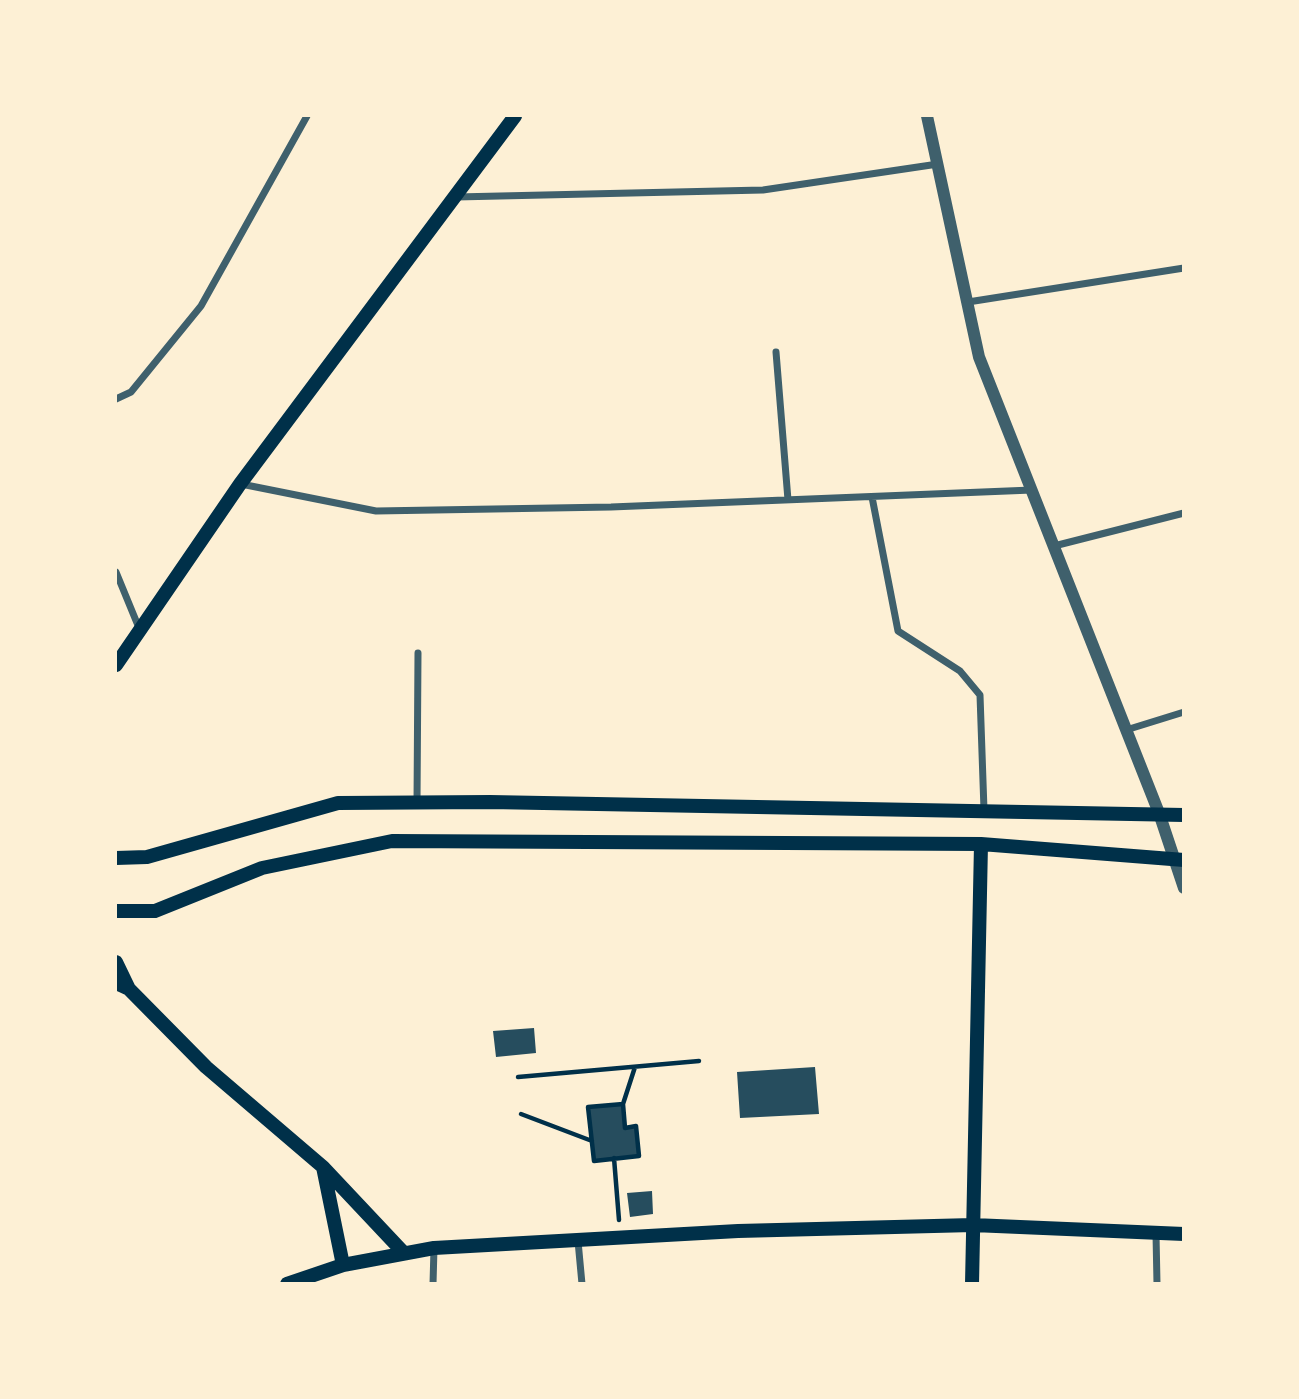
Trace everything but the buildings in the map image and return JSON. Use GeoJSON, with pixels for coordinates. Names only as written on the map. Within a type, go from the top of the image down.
{"type":"FeatureCollection","features":[{"type":"Feature","properties":{"kind":"main road"},"geometry":{"type":"LineString","coordinates":[[116,664],[240,484],[515,116]]}},
{"type":"Feature","properties":{"kind":"main road"},"geometry":{"type":"LineString","coordinates":[[116,858],[147,857],[338,803],[984,810],[1184,815]]}},
{"type":"Feature","properties":{"kind":"main road"},"geometry":{"type":"LineString","coordinates":[[116,911],[155,911],[262,868],[392,841],[981,844],[1179,859]]}},
{"type":"Feature","properties":{"kind":"main road"},"geometry":{"type":"LineString","coordinates":[[972,1283],[981,844]]}},
{"type":"Feature","properties":{"kind":"main road"},"geometry":{"type":"LineString","coordinates":[[116,962],[122,986],[206,1067],[323,1167],[403,1252]]}},
{"type":"Feature","properties":{"kind":"main road"},"geometry":{"type":"LineString","coordinates":[[323,1167],[343,1265]]}},
{"type":"Feature","properties":{"kind":"main road"},"geometry":{"type":"LineString","coordinates":[[287,1283],[343,1265],[434,1248],[738,1230],[973,1225],[1184,1234]]}},
{"type":"Feature","properties":{"kind":"street"},"geometry":{"type":"LineString","coordinates":[[116,399],[131,392],[201,306],[307,116]]}},
{"type":"Feature","properties":{"kind":"street"},"geometry":{"type":"LineString","coordinates":[[927,116],[979,357],[1179,859],[1184,888]]}},
{"type":"Feature","properties":{"kind":"street"},"geometry":{"type":"LineString","coordinates":[[455,197],[762,190],[937,164]]}},
{"type":"Feature","properties":{"kind":"street"},"geometry":{"type":"LineString","coordinates":[[968,302],[1184,268]]}},
{"type":"Feature","properties":{"kind":"street"},"geometry":{"type":"LineString","coordinates":[[776,352],[788,500]]}},
{"type":"Feature","properties":{"kind":"street"},"geometry":{"type":"LineString","coordinates":[[240,484],[376,511],[788,500],[1032,490]]}},
{"type":"Feature","properties":{"kind":"street"},"geometry":{"type":"LineString","coordinates":[[873,497],[898,631],[960,671],[980,695],[984,810]]}},
{"type":"Feature","properties":{"kind":"street"},"geometry":{"type":"LineString","coordinates":[[1054,547],[1184,513]]}},
{"type":"Feature","properties":{"kind":"street"},"geometry":{"type":"LineString","coordinates":[[116,572],[139,628]]}},
{"type":"Feature","properties":{"kind":"street"},"geometry":{"type":"LineString","coordinates":[[417,802],[418,653]]}},
{"type":"Feature","properties":{"kind":"street"},"geometry":{"type":"LineString","coordinates":[[1126,730],[1184,712]]}},
{"type":"Feature","properties":{"kind":"street"},"geometry":{"type":"LineString","coordinates":[[1156,1234],[1157,1283]]}},
{"type":"Feature","properties":{"kind":"street"},"geometry":{"type":"LineString","coordinates":[[578,1241],[582,1283]]}},
{"type":"Feature","properties":{"kind":"street"},"geometry":{"type":"LineString","coordinates":[[433,1283],[434,1248]]}},
{"type":"Feature","properties":{"kind":"path"},"geometry":{"type":"LineString","coordinates":[[518,1077],[699,1061]]}},
{"type":"Feature","properties":{"kind":"path"},"geometry":{"type":"LineString","coordinates":[[622,1104],[588,1107],[594,1161],[639,1156],[636,1126],[625,1128],[622,1104],[635,1067]]}},
{"type":"Feature","properties":{"kind":"path"},"geometry":{"type":"LineString","coordinates":[[521,1114],[592,1142]]}},
{"type":"Feature","properties":{"kind":"path"},"geometry":{"type":"LineString","coordinates":[[614,1158],[620,1239]]}}]}
